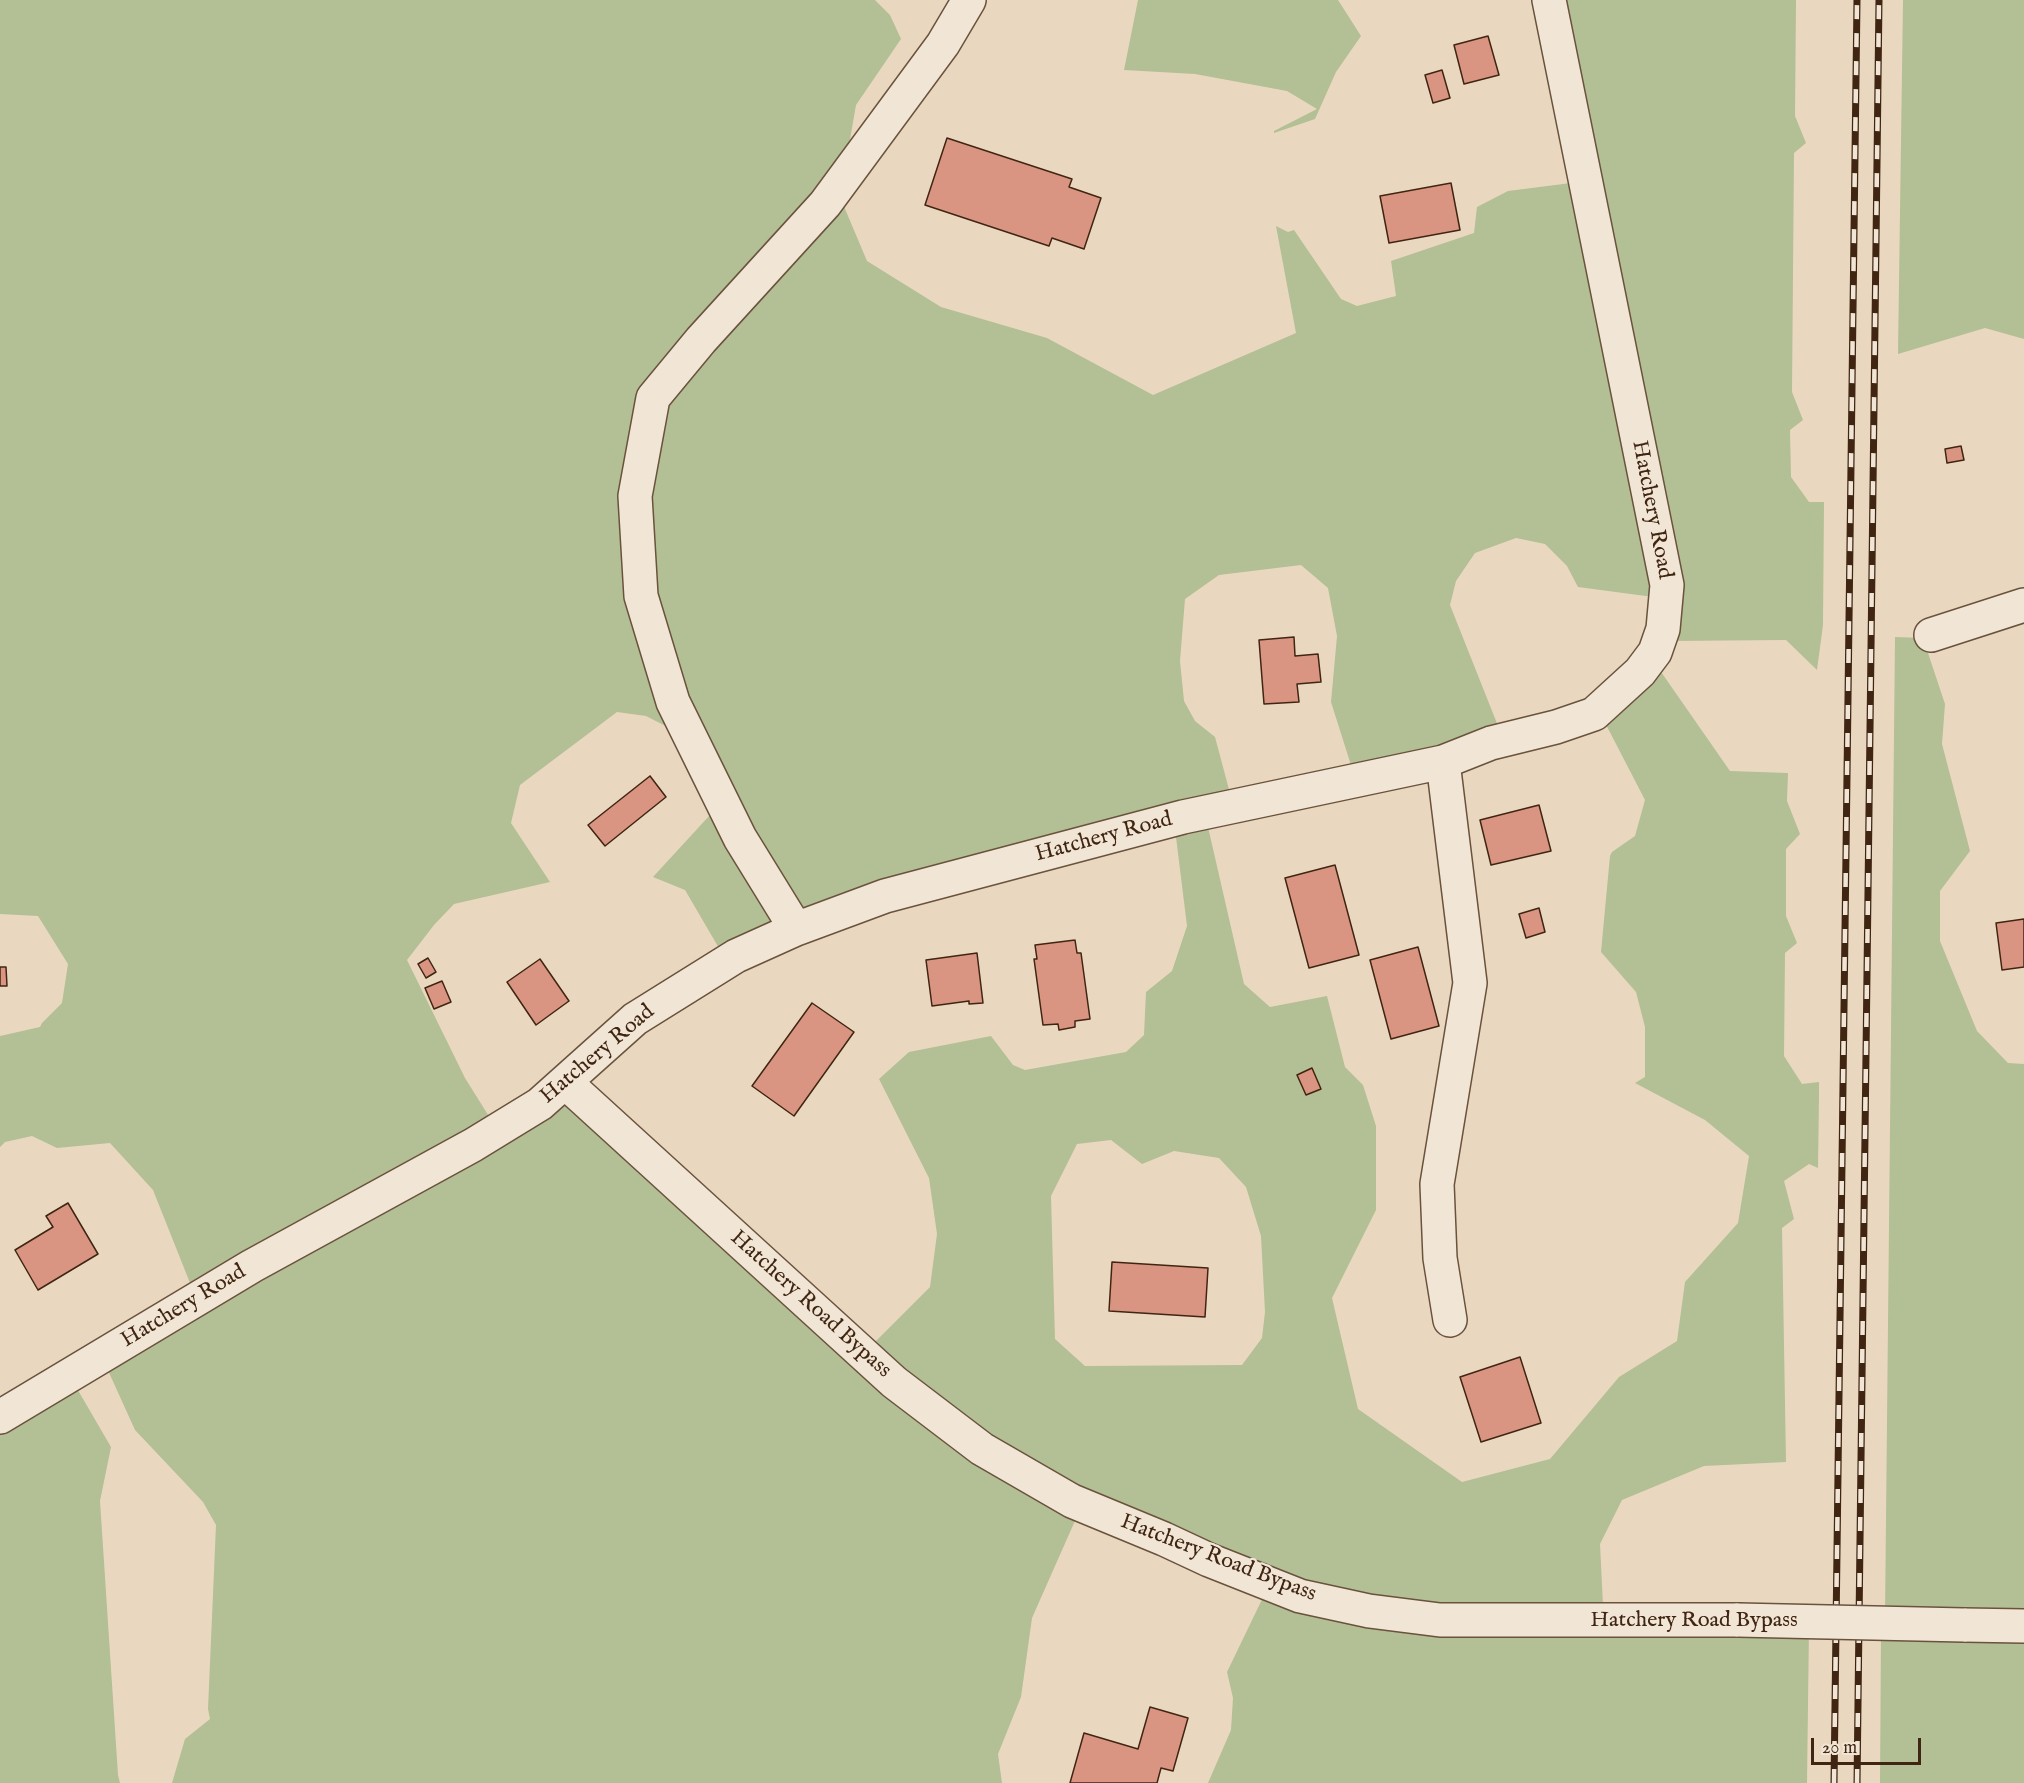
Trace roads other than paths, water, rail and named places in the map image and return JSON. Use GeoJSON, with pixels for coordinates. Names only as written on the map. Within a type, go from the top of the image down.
{"type":"FeatureCollection","features":[{"type":"Feature","properties":{"kind":"street"},"geometry":{"type":"LineString","coordinates":[[796,928],[740,838],[673,702],[641,596],[635,496],[653,398],[701,340],[825,204],[943,44],[969,0]]}},
{"type":"Feature","properties":{"kind":"street","name":"Hatchery Road"},"geometry":{"type":"LineString","coordinates":[[0,1417],[252,1266],[473,1145],[540,1104],[635,1019],[736,956],[796,928],[885,896],[1183,817],[1443,762],[1491,743],[1556,727],[1594,714],[1640,672],[1655,652],[1663,629],[1666,585],[1549,0]]}},
{"type":"Feature","properties":{"kind":"street"},"geometry":{"type":"LineString","coordinates":[[1931,635],[2024,605]]}},
{"type":"Feature","properties":{"kind":"street"},"geometry":{"type":"LineString","coordinates":[[1443,762],[1470,983],[1437,1184],[1440,1258],[1450,1320]]}},
{"type":"Feature","properties":{"kind":"street","name":"Hatchery Road Bypass"},"geometry":{"type":"LineString","coordinates":[[565,1082],[894,1382],[982,1449],[1072,1501],[1300,1596],[1369,1611],[1440,1620],[1738,1620],[2024,1626]]}},
{"type":"Feature","properties":{"kind":"railway"},"geometry":{"type":"LineString","coordinates":[[1834,1783],[1857,0]]}},
{"type":"Feature","properties":{"kind":"railway"},"geometry":{"type":"LineString","coordinates":[[1857,1783],[1879,0]]}}]}
